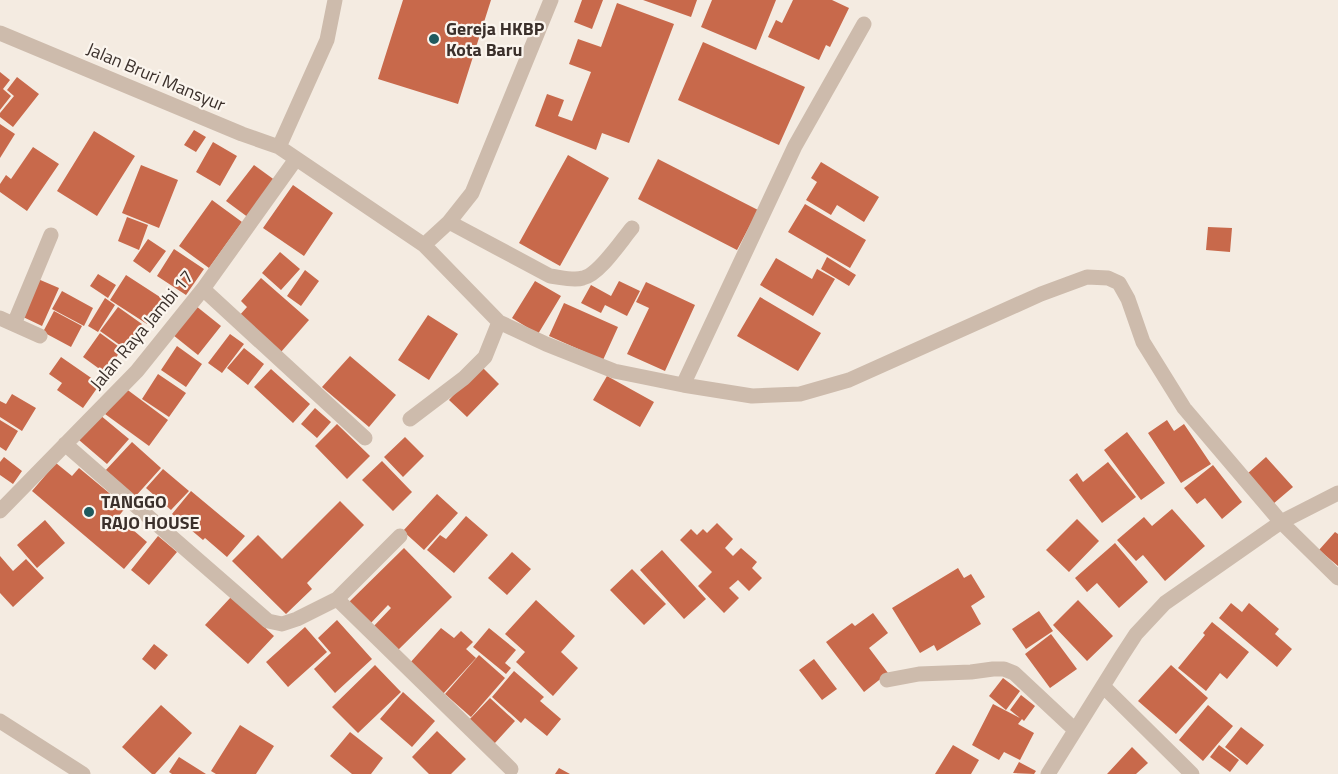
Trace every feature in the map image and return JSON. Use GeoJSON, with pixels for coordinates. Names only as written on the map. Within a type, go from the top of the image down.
{"type":"FeatureCollection","features":[{"type":"Feature","properties":{"kind":"street"},"geometry":{"type":"LineString","coordinates":[[279,147],[327,40],[335,0]]}},
{"type":"Feature","properties":{"kind":"street"},"geometry":{"type":"LineString","coordinates":[[424,245],[449,222],[472,193],[551,0]]}},
{"type":"Feature","properties":{"kind":"street"},"geometry":{"type":"LineString","coordinates":[[684,385],[795,146],[864,24]]}},
{"type":"Feature","properties":{"kind":"street","name":"Jalan Bruri Mansyur"},"geometry":{"type":"LineString","coordinates":[[0,33],[242,134],[279,147],[424,245],[498,322]]}},
{"type":"Feature","properties":{"kind":"street","name":"Jalan Raya Jambi 17"},"geometry":{"type":"LineString","coordinates":[[0,511],[137,371],[203,289],[296,159]]}},
{"type":"Feature","properties":{"kind":"street"},"geometry":{"type":"LineString","coordinates":[[449,222],[550,276],[567,278],[583,278],[595,272],[632,228]]}},
{"type":"Feature","properties":{"kind":"street"},"geometry":{"type":"LineString","coordinates":[[40,336],[7,321],[51,235]]}},
{"type":"Feature","properties":{"kind":"street"},"geometry":{"type":"LineString","coordinates":[[410,419],[464,378],[485,357],[498,322],[546,345],[614,371],[752,396],[800,394],[849,380],[1041,294],[1087,277],[1108,278],[1119,283],[1128,299],[1143,342],[1184,408],[1281,522],[1338,578]]}},
{"type":"Feature","properties":{"kind":"street"},"geometry":{"type":"LineString","coordinates":[[203,289],[365,438]]}},
{"type":"Feature","properties":{"kind":"street"},"geometry":{"type":"LineString","coordinates":[[65,444],[268,621],[282,624],[337,599],[400,536]]}},
{"type":"Feature","properties":{"kind":"street"},"geometry":{"type":"LineString","coordinates":[[1048,774],[1137,634],[1166,603],[1281,522],[1338,493]]}},
{"type":"Feature","properties":{"kind":"street"},"geometry":{"type":"LineString","coordinates":[[337,599],[510,769]]}},
{"type":"Feature","properties":{"kind":"street"},"geometry":{"type":"LineString","coordinates":[[887,680],[919,674],[1004,669],[1014,673],[1075,730]]}},
{"type":"Feature","properties":{"kind":"street"},"geometry":{"type":"LineString","coordinates":[[1104,687],[1192,774]]}},
{"type":"Feature","properties":{"kind":"street"},"geometry":{"type":"LineString","coordinates":[[0,721],[83,774]]}},
{"type":"Feature","properties":{"kind":"building","name":"Gereja HKBP Kota Baru"},"geometry":{"type":"Polygon","coordinates":[[[403,0],[491,0],[458,104],[378,79],[403,0]]]}},
{"type":"Feature","properties":{"kind":"building"},"geometry":{"type":"Polygon","coordinates":[[[582,0],[603,0],[592,29],[574,22],[582,0]]]}},
{"type":"Feature","properties":{"kind":"building"},"geometry":{"type":"Polygon","coordinates":[[[643,0],[697,0],[691,17],[643,0]]]}},
{"type":"Feature","properties":{"kind":"building"},"geometry":{"type":"Polygon","coordinates":[[[712,0],[776,0],[756,50],[701,27],[712,0]]]}},
{"type":"Feature","properties":{"kind":"building"},"geometry":{"type":"Polygon","coordinates":[[[793,0],[832,0],[849,8],[830,47],[826,45],[819,60],[768,37],[776,20],[782,23],[793,0]]]}},
{"type":"Feature","properties":{"kind":"building"},"geometry":{"type":"Polygon","coordinates":[[[617,3],[674,24],[629,143],[602,133],[596,150],[535,126],[547,94],[564,100],[558,116],[572,121],[591,72],[569,64],[578,39],[601,47],[617,3]]]}},
{"type":"Feature","properties":{"kind":"building"},"geometry":{"type":"Polygon","coordinates":[[[703,42],[805,87],[779,145],[678,100],[703,42]]]}},
{"type":"Feature","properties":{"kind":"building"},"geometry":{"type":"Polygon","coordinates":[[[0,72],[10,80],[3,89],[11,96],[0,110],[0,72]]]}},
{"type":"Feature","properties":{"kind":"building"},"geometry":{"type":"Polygon","coordinates":[[[17,77],[39,94],[13,127],[0,117],[0,113],[14,96],[7,90],[17,77]]]}},
{"type":"Feature","properties":{"kind":"building"},"geometry":{"type":"Polygon","coordinates":[[[0,124],[15,134],[0,158],[0,124]]]}},
{"type":"Feature","properties":{"kind":"building"},"geometry":{"type":"Polygon","coordinates":[[[194,130],[206,137],[196,152],[184,145],[194,130]]]}},
{"type":"Feature","properties":{"kind":"building"},"geometry":{"type":"Polygon","coordinates":[[[94,131],[135,156],[97,216],[57,191],[94,131]]]}},
{"type":"Feature","properties":{"kind":"building"},"geometry":{"type":"Polygon","coordinates":[[[213,142],[237,156],[220,186],[196,172],[213,142]]]}},
{"type":"Feature","properties":{"kind":"building"},"geometry":{"type":"Polygon","coordinates":[[[33,147],[59,164],[27,211],[0,192],[0,184],[6,175],[11,179],[33,147]]]}},
{"type":"Feature","properties":{"kind":"building"},"geometry":{"type":"Polygon","coordinates":[[[568,155],[609,178],[560,266],[519,243],[568,155]]]}},
{"type":"Feature","properties":{"kind":"building"},"geometry":{"type":"Polygon","coordinates":[[[658,159],[758,210],[737,250],[638,199],[658,159]]]}},
{"type":"Feature","properties":{"kind":"building"},"geometry":{"type":"Polygon","coordinates":[[[821,162],[879,197],[864,222],[837,205],[831,215],[806,200],[817,182],[811,178],[821,162]]]}},
{"type":"Feature","properties":{"kind":"building"},"geometry":{"type":"Polygon","coordinates":[[[141,165],[178,180],[159,228],[122,213],[141,165]]]}},
{"type":"Feature","properties":{"kind":"building"},"geometry":{"type":"Polygon","coordinates":[[[254,165],[276,181],[249,218],[226,201],[254,165]]]}},
{"type":"Feature","properties":{"kind":"building"},"geometry":{"type":"Polygon","coordinates":[[[293,185],[333,213],[304,256],[263,228],[293,185]]]}},
{"type":"Feature","properties":{"kind":"building"},"geometry":{"type":"Polygon","coordinates":[[[212,200],[242,222],[209,268],[179,246],[212,200]]]}},
{"type":"Feature","properties":{"kind":"building"},"geometry":{"type":"Polygon","coordinates":[[[805,204],[866,240],[850,268],[788,232],[805,204]]]}},
{"type":"Feature","properties":{"kind":"building"},"geometry":{"type":"Polygon","coordinates":[[[127,217],[148,225],[139,250],[118,241],[127,217]]]}},
{"type":"Feature","properties":{"kind":"building"},"geometry":{"type":"Polygon","coordinates":[[[1208,227],[1232,228],[1230,252],[1206,250],[1208,227]]]}},
{"type":"Feature","properties":{"kind":"building"},"geometry":{"type":"Polygon","coordinates":[[[148,239],[166,251],[150,273],[133,261],[148,239]]]}},
{"type":"Feature","properties":{"kind":"building"},"geometry":{"type":"Polygon","coordinates":[[[174,249],[204,269],[186,295],[157,276],[174,249]]]}},
{"type":"Feature","properties":{"kind":"building"},"geometry":{"type":"Polygon","coordinates":[[[280,252],[300,269],[281,290],[262,273],[280,252]]]}},
{"type":"Feature","properties":{"kind":"building"},"geometry":{"type":"Polygon","coordinates":[[[827,257],[856,275],[849,286],[821,269],[827,257]]]}},
{"type":"Feature","properties":{"kind":"building"},"geometry":{"type":"Polygon","coordinates":[[[776,258],[812,279],[817,269],[835,279],[813,316],[760,285],[776,258]]]}},
{"type":"Feature","properties":{"kind":"building"},"geometry":{"type":"Polygon","coordinates":[[[305,270],[319,281],[301,306],[287,296],[305,270]]]}},
{"type":"Feature","properties":{"kind":"building"},"geometry":{"type":"Polygon","coordinates":[[[98,274],[116,285],[108,298],[90,286],[98,274]]]}},
{"type":"Feature","properties":{"kind":"building"},"geometry":{"type":"Polygon","coordinates":[[[126,275],[163,299],[147,324],[110,300],[126,275]]]}},
{"type":"Feature","properties":{"kind":"building"},"geometry":{"type":"Polygon","coordinates":[[[261,278],[309,320],[281,352],[239,316],[247,307],[241,301],[261,278]]]}},
{"type":"Feature","properties":{"kind":"building"},"geometry":{"type":"Polygon","coordinates":[[[38,279],[59,288],[42,326],[21,316],[38,279]]]}},
{"type":"Feature","properties":{"kind":"building"},"geometry":{"type":"Polygon","coordinates":[[[535,281],[561,296],[538,334],[512,318],[535,281]]]}},
{"type":"Feature","properties":{"kind":"building"},"geometry":{"type":"Polygon","coordinates":[[[619,281],[640,291],[627,316],[605,305],[601,313],[581,303],[591,285],[611,296],[619,281]]]}},
{"type":"Feature","properties":{"kind":"building"},"geometry":{"type":"Polygon","coordinates":[[[646,282],[695,305],[665,371],[627,354],[649,308],[636,302],[646,282]]]}},
{"type":"Feature","properties":{"kind":"building"},"geometry":{"type":"Polygon","coordinates":[[[62,291],[93,308],[84,326],[52,309],[62,291]]]}},
{"type":"Feature","properties":{"kind":"building"},"geometry":{"type":"Polygon","coordinates":[[[760,297],[821,333],[798,371],[737,336],[760,297]]]}},
{"type":"Feature","properties":{"kind":"building"},"geometry":{"type":"Polygon","coordinates":[[[105,298],[115,305],[98,332],[88,326],[105,298]]]}},
{"type":"Feature","properties":{"kind":"building"},"geometry":{"type":"Polygon","coordinates":[[[564,303],[618,327],[603,360],[549,336],[564,303]]]}},
{"type":"Feature","properties":{"kind":"building"},"geometry":{"type":"Polygon","coordinates":[[[196,306],[221,326],[198,355],[173,335],[196,306]]]}},
{"type":"Feature","properties":{"kind":"building"},"geometry":{"type":"Polygon","coordinates":[[[118,307],[142,324],[124,348],[100,331],[118,307]]]}},
{"type":"Feature","properties":{"kind":"building"},"geometry":{"type":"Polygon","coordinates":[[[54,311],[82,326],[71,347],[43,332],[54,311]]]}},
{"type":"Feature","properties":{"kind":"building"},"geometry":{"type":"Polygon","coordinates":[[[428,315],[458,334],[429,380],[398,360],[428,315]]]}},
{"type":"Feature","properties":{"kind":"building"},"geometry":{"type":"Polygon","coordinates":[[[100,333],[122,349],[105,373],[83,357],[100,333]]]}},
{"type":"Feature","properties":{"kind":"building"},"geometry":{"type":"Polygon","coordinates":[[[230,334],[244,344],[222,373],[208,363],[230,334]]]}},
{"type":"Feature","properties":{"kind":"building"},"geometry":{"type":"Polygon","coordinates":[[[177,346],[202,364],[186,387],[161,370],[177,346]]]}},
{"type":"Feature","properties":{"kind":"building"},"geometry":{"type":"Polygon","coordinates":[[[244,348],[264,364],[248,385],[227,368],[244,348]]]}},
{"type":"Feature","properties":{"kind":"building"},"geometry":{"type":"Polygon","coordinates":[[[350,356],[396,395],[369,427],[322,387],[350,356]]]}},
{"type":"Feature","properties":{"kind":"building"},"geometry":{"type":"Polygon","coordinates":[[[61,357],[100,384],[83,408],[57,390],[62,383],[49,374],[61,357]]]}},
{"type":"Feature","properties":{"kind":"building"},"geometry":{"type":"Polygon","coordinates":[[[481,366],[499,384],[467,417],[449,400],[481,366]]]}},
{"type":"Feature","properties":{"kind":"building"},"geometry":{"type":"Polygon","coordinates":[[[271,369],[310,404],[293,423],[254,387],[271,369]]]}},
{"type":"Feature","properties":{"kind":"building"},"geometry":{"type":"Polygon","coordinates":[[[158,374],[186,393],[169,417],[142,399],[158,374]]]}},
{"type":"Feature","properties":{"kind":"building"},"geometry":{"type":"Polygon","coordinates":[[[607,376],[654,402],[640,427],[593,400],[607,376]]]}},
{"type":"Feature","properties":{"kind":"building"},"geometry":{"type":"Polygon","coordinates":[[[125,388],[168,420],[149,446],[105,414],[125,388]]]}},
{"type":"Feature","properties":{"kind":"building"},"geometry":{"type":"Polygon","coordinates":[[[12,394],[36,408],[22,431],[0,417],[0,401],[6,404],[12,394]]]}},
{"type":"Feature","properties":{"kind":"building"},"geometry":{"type":"Polygon","coordinates":[[[315,408],[331,422],[317,438],[301,424],[315,408]]]}},
{"type":"Feature","properties":{"kind":"building"},"geometry":{"type":"Polygon","coordinates":[[[100,415],[129,439],[107,464],[79,440],[100,415]]]}},
{"type":"Feature","properties":{"kind":"building"},"geometry":{"type":"Polygon","coordinates":[[[0,420],[18,431],[6,451],[0,447],[0,420]]]}},
{"type":"Feature","properties":{"kind":"building"},"geometry":{"type":"Polygon","coordinates":[[[1167,420],[1174,431],[1184,424],[1211,464],[1181,483],[1148,433],[1167,420]]]}},
{"type":"Feature","properties":{"kind":"building"},"geometry":{"type":"Polygon","coordinates":[[[337,424],[370,456],[347,479],[315,446],[337,424]]]}},
{"type":"Feature","properties":{"kind":"building"},"geometry":{"type":"Polygon","coordinates":[[[1127,432],[1165,483],[1141,500],[1104,450],[1127,432]]]}},
{"type":"Feature","properties":{"kind":"building"},"geometry":{"type":"Polygon","coordinates":[[[405,437],[424,456],[403,477],[384,457],[405,437]]]}},
{"type":"Feature","properties":{"kind":"building"},"geometry":{"type":"Polygon","coordinates":[[[132,442],[161,468],[134,498],[104,472],[132,442]]]}},
{"type":"Feature","properties":{"kind":"building"},"geometry":{"type":"Polygon","coordinates":[[[4,457],[22,471],[13,484],[0,475],[0,462],[4,457]]]}},
{"type":"Feature","properties":{"kind":"building"},"geometry":{"type":"Polygon","coordinates":[[[1266,457],[1293,487],[1273,504],[1247,474],[1266,457]]]}},
{"type":"Feature","properties":{"kind":"building"},"geometry":{"type":"Polygon","coordinates":[[[382,461],[412,492],[393,511],[362,480],[382,461]]]}},
{"type":"Feature","properties":{"kind":"building"},"geometry":{"type":"Polygon","coordinates":[[[1108,462],[1136,497],[1102,523],[1069,480],[1077,473],[1083,482],[1108,462]]]}},
{"type":"Feature","properties":{"kind":"building","name":"TANGGO RAJO HOUSE"},"geometry":{"type":"Polygon","coordinates":[[[56,463],[72,476],[79,468],[126,507],[118,517],[147,542],[124,569],[32,491],[56,463]]]}},
{"type":"Feature","properties":{"kind":"building"},"geometry":{"type":"Polygon","coordinates":[[[1213,465],[1242,502],[1222,519],[1205,498],[1197,504],[1184,488],[1213,465]]]}},
{"type":"Feature","properties":{"kind":"building"},"geometry":{"type":"Polygon","coordinates":[[[163,469],[189,491],[171,510],[146,488],[163,469]]]}},
{"type":"Feature","properties":{"kind":"building"},"geometry":{"type":"Polygon","coordinates":[[[191,491],[245,536],[227,557],[172,514],[191,491]]]}},
{"type":"Feature","properties":{"kind":"building"},"geometry":{"type":"Polygon","coordinates":[[[437,494],[458,513],[424,550],[403,531],[437,494]]]}},
{"type":"Feature","properties":{"kind":"building"},"geometry":{"type":"Polygon","coordinates":[[[340,501],[364,525],[307,583],[312,589],[286,614],[232,561],[258,535],[282,559],[340,501]]]}},
{"type":"Feature","properties":{"kind":"building"},"geometry":{"type":"Polygon","coordinates":[[[1172,509],[1205,546],[1165,581],[1143,555],[1136,561],[1117,540],[1144,517],[1152,526],[1172,509]]]}},
{"type":"Feature","properties":{"kind":"building"},"geometry":{"type":"Polygon","coordinates":[[[466,516],[488,535],[454,573],[427,550],[440,535],[446,539],[466,516]]]}},
{"type":"Feature","properties":{"kind":"building"},"geometry":{"type":"Polygon","coordinates":[[[1077,519],[1099,541],[1069,572],[1046,550],[1077,519]]]}},
{"type":"Feature","properties":{"kind":"building"},"geometry":{"type":"Polygon","coordinates":[[[45,520],[65,543],[37,568],[17,545],[45,520]]]}},
{"type":"Feature","properties":{"kind":"building"},"geometry":{"type":"Polygon","coordinates":[[[717,523],[733,539],[725,548],[733,556],[741,548],[757,562],[752,568],[762,578],[749,591],[738,580],[729,588],[739,598],[724,613],[698,586],[712,572],[680,540],[691,529],[697,535],[703,529],[707,533],[717,523]]]}},
{"type":"Feature","properties":{"kind":"building"},"geometry":{"type":"Polygon","coordinates":[[[1335,532],[1338,534],[1338,566],[1319,550],[1335,532]]]}},
{"type":"Feature","properties":{"kind":"building"},"geometry":{"type":"Polygon","coordinates":[[[158,536],[177,552],[149,585],[131,570],[158,536]]]}},
{"type":"Feature","properties":{"kind":"building"},"geometry":{"type":"Polygon","coordinates":[[[1115,543],[1148,582],[1119,608],[1097,583],[1087,592],[1075,578],[1115,543]]]}},
{"type":"Feature","properties":{"kind":"building"},"geometry":{"type":"Polygon","coordinates":[[[404,548],[452,597],[396,652],[372,628],[391,608],[388,605],[369,625],[347,604],[404,548]]]}},
{"type":"Feature","properties":{"kind":"building"},"geometry":{"type":"Polygon","coordinates":[[[662,550],[706,599],[684,619],[640,570],[662,550]]]}},
{"type":"Feature","properties":{"kind":"building"},"geometry":{"type":"Polygon","coordinates":[[[512,552],[531,569],[507,595],[488,578],[512,552]]]}},
{"type":"Feature","properties":{"kind":"building"},"geometry":{"type":"Polygon","coordinates":[[[0,556],[13,571],[26,559],[44,578],[13,607],[0,593],[0,556]]]}},
{"type":"Feature","properties":{"kind":"building"},"geometry":{"type":"Polygon","coordinates":[[[958,568],[964,578],[971,574],[985,597],[971,606],[981,624],[937,651],[934,645],[920,653],[892,608],[958,568]]]}},
{"type":"Feature","properties":{"kind":"building"},"geometry":{"type":"Polygon","coordinates":[[[632,569],[666,604],[644,625],[610,590],[632,569]]]}},
{"type":"Feature","properties":{"kind":"building"},"geometry":{"type":"Polygon","coordinates":[[[231,597],[274,636],[248,664],[205,625],[231,597]]]}},
{"type":"Feature","properties":{"kind":"building"},"geometry":{"type":"Polygon","coordinates":[[[536,600],[575,636],[561,652],[578,668],[553,696],[516,662],[525,652],[505,634],[536,600]]]}},
{"type":"Feature","properties":{"kind":"building"},"geometry":{"type":"Polygon","coordinates":[[[1078,600],[1113,636],[1087,661],[1053,625],[1078,600]]]}},
{"type":"Feature","properties":{"kind":"building"},"geometry":{"type":"Polygon","coordinates":[[[1231,603],[1242,612],[1249,603],[1279,629],[1275,634],[1292,649],[1277,667],[1219,618],[1231,603]]]}},
{"type":"Feature","properties":{"kind":"building"},"geometry":{"type":"Polygon","coordinates":[[[1039,611],[1053,631],[1026,649],[1012,629],[1039,611]]]}},
{"type":"Feature","properties":{"kind":"building"},"geometry":{"type":"Polygon","coordinates":[[[873,613],[888,633],[869,648],[888,673],[864,692],[826,642],[852,623],[855,626],[873,613]]]}},
{"type":"Feature","properties":{"kind":"building"},"geometry":{"type":"Polygon","coordinates":[[[337,620],[372,659],[335,693],[314,669],[331,653],[318,638],[337,620]]]}},
{"type":"Feature","properties":{"kind":"building"},"geometry":{"type":"Polygon","coordinates":[[[1212,622],[1249,652],[1227,679],[1220,673],[1206,691],[1178,668],[1205,635],[1203,633],[1212,622]]]}},
{"type":"Feature","properties":{"kind":"building"},"geometry":{"type":"Polygon","coordinates":[[[305,627],[327,652],[288,687],[266,662],[305,627]]]}},
{"type":"Feature","properties":{"kind":"building"},"geometry":{"type":"Polygon","coordinates":[[[441,628],[454,638],[461,631],[473,642],[466,649],[476,658],[443,694],[409,664],[441,628]]]}},
{"type":"Feature","properties":{"kind":"building"},"geometry":{"type":"Polygon","coordinates":[[[489,628],[516,650],[505,663],[511,668],[506,674],[473,647],[489,628]]]}},
{"type":"Feature","properties":{"kind":"building"},"geometry":{"type":"Polygon","coordinates":[[[1051,634],[1077,669],[1050,688],[1025,654],[1051,634]]]}},
{"type":"Feature","properties":{"kind":"building"},"geometry":{"type":"Polygon","coordinates":[[[154,644],[168,655],[155,670],[142,659],[154,644]]]}},
{"type":"Feature","properties":{"kind":"building"},"geometry":{"type":"Polygon","coordinates":[[[479,655],[505,678],[471,717],[445,694],[479,655]]]}},
{"type":"Feature","properties":{"kind":"building"},"geometry":{"type":"Polygon","coordinates":[[[814,659],[837,689],[822,700],[799,670],[814,659]]]}},
{"type":"Feature","properties":{"kind":"building"},"geometry":{"type":"Polygon","coordinates":[[[375,665],[401,692],[358,733],[332,707],[375,665]]]}},
{"type":"Feature","properties":{"kind":"building"},"geometry":{"type":"Polygon","coordinates":[[[1171,665],[1208,698],[1176,734],[1138,701],[1171,665]]]}},
{"type":"Feature","properties":{"kind":"building"},"geometry":{"type":"Polygon","coordinates":[[[514,671],[544,697],[540,701],[561,719],[547,736],[525,718],[521,723],[492,697],[514,671]]]}},
{"type":"Feature","properties":{"kind":"building"},"geometry":{"type":"Polygon","coordinates":[[[1003,678],[1020,691],[1006,710],[989,696],[1003,678]]]}},
{"type":"Feature","properties":{"kind":"building"},"geometry":{"type":"Polygon","coordinates":[[[403,692],[435,721],[412,747],[380,719],[403,692]]]}},
{"type":"Feature","properties":{"kind":"building"},"geometry":{"type":"Polygon","coordinates":[[[1021,695],[1035,706],[1024,721],[1022,719],[1018,724],[1034,733],[1020,760],[1004,752],[999,760],[972,745],[993,704],[1020,718],[1010,710],[1021,695]]]}},
{"type":"Feature","properties":{"kind":"building"},"geometry":{"type":"Polygon","coordinates":[[[490,698],[515,721],[494,744],[468,721],[490,698]]]}},
{"type":"Feature","properties":{"kind":"building"},"geometry":{"type":"Polygon","coordinates":[[[161,705],[192,733],[155,774],[152,774],[122,747],[161,705]]]}},
{"type":"Feature","properties":{"kind":"building"},"geometry":{"type":"Polygon","coordinates":[[[1208,705],[1233,726],[1203,761],[1179,740],[1208,705]]]}},
{"type":"Feature","properties":{"kind":"building"},"geometry":{"type":"Polygon","coordinates":[[[240,725],[274,746],[256,774],[216,774],[211,771],[240,725]]]}},
{"type":"Feature","properties":{"kind":"building"},"geometry":{"type":"Polygon","coordinates":[[[1241,727],[1264,745],[1247,765],[1225,747],[1241,727]]]}},
{"type":"Feature","properties":{"kind":"building"},"geometry":{"type":"Polygon","coordinates":[[[437,731],[466,759],[451,774],[429,774],[412,757],[437,731]]]}},
{"type":"Feature","properties":{"kind":"building"},"geometry":{"type":"Polygon","coordinates":[[[350,732],[383,758],[371,774],[352,774],[330,756],[350,732]]]}},
{"type":"Feature","properties":{"kind":"building"},"geometry":{"type":"Polygon","coordinates":[[[953,745],[979,760],[971,774],[935,774],[953,745]]]}},
{"type":"Feature","properties":{"kind":"building"},"geometry":{"type":"Polygon","coordinates":[[[1219,745],[1239,760],[1230,772],[1210,757],[1219,745]]]}},
{"type":"Feature","properties":{"kind":"building"},"geometry":{"type":"Polygon","coordinates":[[[1132,747],[1148,763],[1136,774],[1107,774],[1132,747]]]}},
{"type":"Feature","properties":{"kind":"building"},"geometry":{"type":"Polygon","coordinates":[[[179,757],[206,774],[172,774],[169,772],[179,757]]]}},
{"type":"Feature","properties":{"kind":"building"},"geometry":{"type":"Polygon","coordinates":[[[1019,762],[1036,771],[1034,774],[1013,773],[1019,762]]]}},
{"type":"Feature","properties":{"kind":"building"},"geometry":{"type":"Polygon","coordinates":[[[559,768],[570,774],[555,774],[559,768]]]}},
{"type":"Feature","properties":{"kind":"place","name":"Gereja HKBP Kota Baru"},"geometry":{"type":"Point","coordinates":[434,39]}},
{"type":"Feature","properties":{"kind":"place","name":"TANGGO RAJO HOUSE"},"geometry":{"type":"Point","coordinates":[89,512]}}]}
